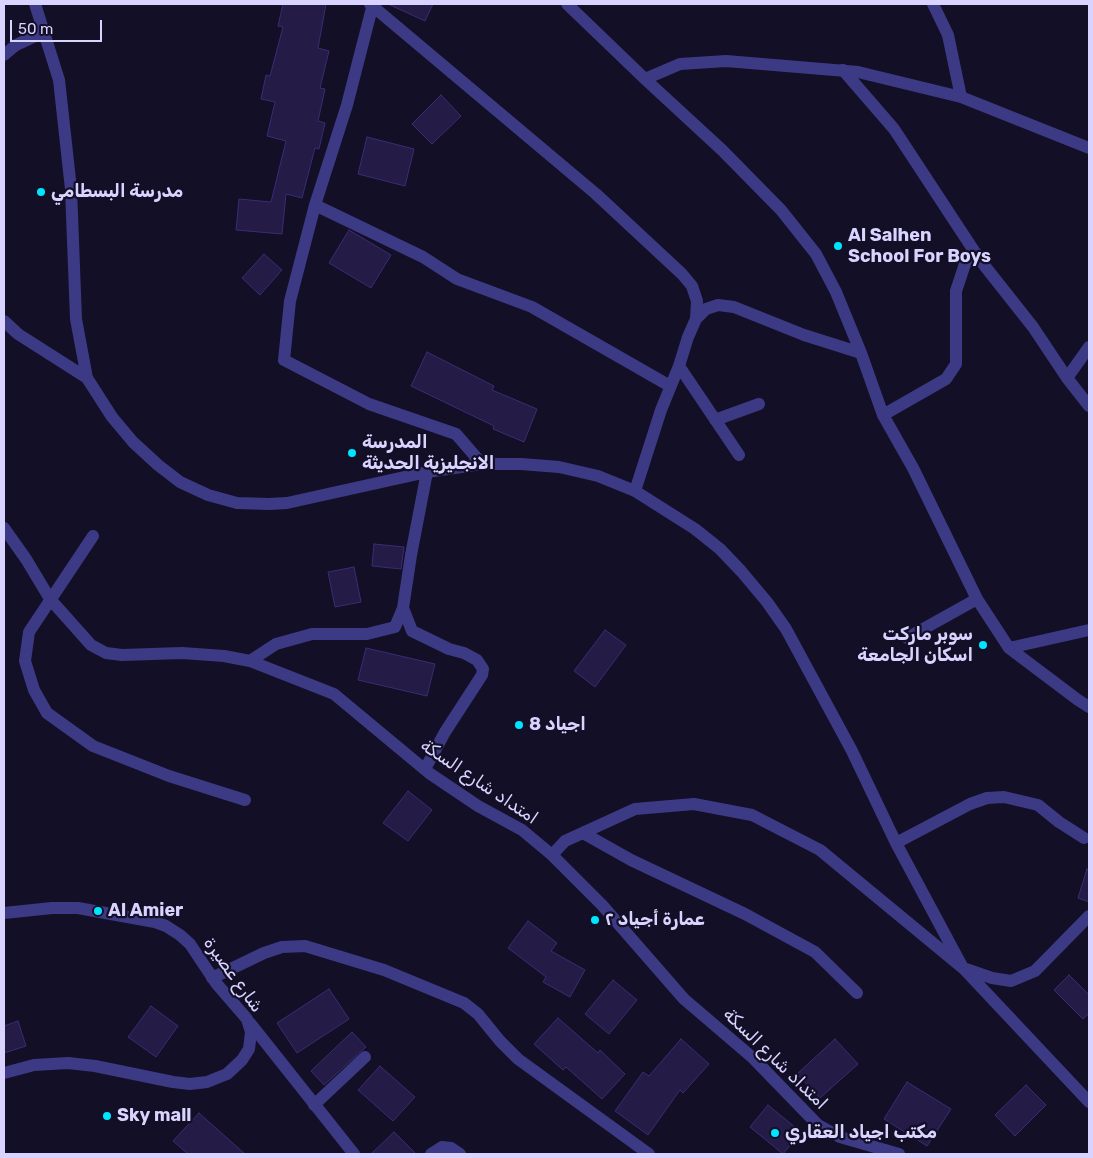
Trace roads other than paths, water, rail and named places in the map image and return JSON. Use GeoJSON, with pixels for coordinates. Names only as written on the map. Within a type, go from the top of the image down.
{"type":"FeatureCollection","features":[{"type":"Feature","properties":{"kind":"street"},"geometry":{"type":"LineString","coordinates":[[35,4],[59,80],[71,189],[76,319],[87,378],[112,417],[133,442],[158,465],[180,482],[194,489],[222,500],[252,504],[287,503],[427,472],[482,464],[521,464],[559,467],[598,476],[635,491],[695,530],[720,550],[767,602],[786,629],[848,743],[896,843],[963,968],[992,978],[1011,981],[1035,971],[1089,916]]}},
{"type":"Feature","properties":{"kind":"street"},"geometry":{"type":"LineString","coordinates":[[567,4],[729,156],[780,210],[816,254],[836,292],[861,353],[883,416],[913,468],[976,599],[1009,648],[1089,707]]}},
{"type":"Feature","properties":{"kind":"street"},"geometry":{"type":"LineString","coordinates":[[934,4],[948,36],[961,97]]}},
{"type":"Feature","properties":{"kind":"street"},"geometry":{"type":"LineString","coordinates":[[482,464],[456,434],[369,404],[284,360],[290,301],[315,205],[347,106],[372,5],[596,194],[682,274],[692,286],[697,301],[696,319],[660,410],[635,491]]}},
{"type":"Feature","properties":{"kind":"street"},"geometry":{"type":"LineString","coordinates":[[4,55],[16,45],[44,32]]}},
{"type":"Feature","properties":{"kind":"street"},"geometry":{"type":"LineString","coordinates":[[645,79],[680,64],[726,61],[858,72],[961,97],[1089,148]]}},
{"type":"Feature","properties":{"kind":"street"},"geometry":{"type":"LineString","coordinates":[[843,70],[894,129],[976,253],[1033,327],[1089,406]]}},
{"type":"Feature","properties":{"kind":"street"},"geometry":{"type":"LineString","coordinates":[[315,205],[423,257],[457,279],[532,307],[670,386]]}},
{"type":"Feature","properties":{"kind":"street"},"geometry":{"type":"LineString","coordinates":[[883,416],[946,379],[956,364],[956,291],[965,264],[976,253]]}},
{"type":"Feature","properties":{"kind":"street"},"geometry":{"type":"LineString","coordinates":[[696,319],[706,309],[718,305],[734,307],[804,335],[861,353]]}},
{"type":"Feature","properties":{"kind":"street"},"geometry":{"type":"LineString","coordinates":[[4,321],[18,334],[87,378]]}},
{"type":"Feature","properties":{"kind":"street"},"geometry":{"type":"LineString","coordinates":[[1068,378],[1089,347]]}},
{"type":"Feature","properties":{"kind":"street"},"geometry":{"type":"LineString","coordinates":[[679,366],[738,455]]}},
{"type":"Feature","properties":{"kind":"street"},"geometry":{"type":"LineString","coordinates":[[716,420],[759,404]]}},
{"type":"Feature","properties":{"kind":"street"},"geometry":{"type":"LineString","coordinates":[[250,661],[276,644],[312,634],[367,634],[395,627],[403,608],[427,472]]}},
{"type":"Feature","properties":{"kind":"street","name":"امتداد شارع السكة"},"geometry":{"type":"LineString","coordinates":[[4,528],[26,559],[50,599],[92,645],[106,653],[122,655],[182,653],[224,656],[250,661],[334,694],[425,769],[478,806],[522,830],[552,855],[602,905],[684,999],[753,1058],[818,1125],[840,1137],[899,1154]]}},
{"type":"Feature","properties":{"kind":"street"},"geometry":{"type":"LineString","coordinates":[[93,536],[30,632],[25,661],[34,690],[47,713],[93,746],[168,776],[245,800]]}},
{"type":"Feature","properties":{"kind":"street"},"geometry":{"type":"LineString","coordinates":[[907,638],[976,599]]}},
{"type":"Feature","properties":{"kind":"street"},"geometry":{"type":"LineString","coordinates":[[403,608],[412,631],[450,649],[464,653],[477,660],[483,669],[482,676],[445,732],[425,769]]}},
{"type":"Feature","properties":{"kind":"street"},"geometry":{"type":"LineString","coordinates":[[1009,648],[1089,630]]}},
{"type":"Feature","properties":{"kind":"street"},"geometry":{"type":"LineString","coordinates":[[896,843],[970,804],[987,798],[1004,797],[1038,805],[1059,822],[1084,838]]}},
{"type":"Feature","properties":{"kind":"street"},"geometry":{"type":"LineString","coordinates":[[552,855],[564,841],[635,809],[694,804],[752,815],[820,850],[963,968],[1089,1102]]}},
{"type":"Feature","properties":{"kind":"street"},"geometry":{"type":"LineString","coordinates":[[583,833],[631,860],[745,914],[815,952],[857,993]]}},
{"type":"Feature","properties":{"kind":"street","name":"شارع عصيرة"},"geometry":{"type":"LineString","coordinates":[[4,913],[52,908],[78,908],[160,924],[176,931],[184,938],[212,978],[247,1019],[250,1032],[246,1055],[238,1065],[227,1074],[207,1082],[190,1084],[173,1082],[95,1066],[68,1063],[34,1065],[4,1072]]}},
{"type":"Feature","properties":{"kind":"street"},"geometry":{"type":"LineString","coordinates":[[212,978],[264,953],[282,947],[305,946],[384,970],[464,1003],[478,1014],[518,1059],[649,1154]]}},
{"type":"Feature","properties":{"kind":"street"},"geometry":{"type":"LineString","coordinates":[[247,1019],[354,1154]]}},
{"type":"Feature","properties":{"kind":"street"},"geometry":{"type":"LineString","coordinates":[[314,1105],[365,1057]]}},
{"type":"Feature","properties":{"kind":"street"},"geometry":{"type":"LineString","coordinates":[[431,1154],[442,1147],[451,1148],[460,1154]]}},
{"type":"Feature","properties":{"kind":"place","name":"مدرسة البسطامي"},"geometry":{"type":"Point","coordinates":[41,192]}},
{"type":"Feature","properties":{"kind":"place","name":"Al Salhen School For Boys"},"geometry":{"type":"Point","coordinates":[838,246]}},
{"type":"Feature","properties":{"kind":"place","name":"المدرسة الانجليزية الحديثة"},"geometry":{"type":"Point","coordinates":[352,453]}},
{"type":"Feature","properties":{"kind":"place","name":"سوبر ماركت اسكان الجامعة"},"geometry":{"type":"Point","coordinates":[983,645]}},
{"type":"Feature","properties":{"kind":"place","name":"اجياد 8"},"geometry":{"type":"Point","coordinates":[519,725]}},
{"type":"Feature","properties":{"kind":"place","name":"Al Amier"},"geometry":{"type":"Point","coordinates":[98,911]}},
{"type":"Feature","properties":{"kind":"place","name":"عمارة أجياد ٢"},"geometry":{"type":"Point","coordinates":[595,920]}},
{"type":"Feature","properties":{"kind":"place","name":"Sky mall"},"geometry":{"type":"Point","coordinates":[107,1116]}},
{"type":"Feature","properties":{"kind":"place","name":"مكتب اجياد العقاري"},"geometry":{"type":"Point","coordinates":[775,1133]}}]}
